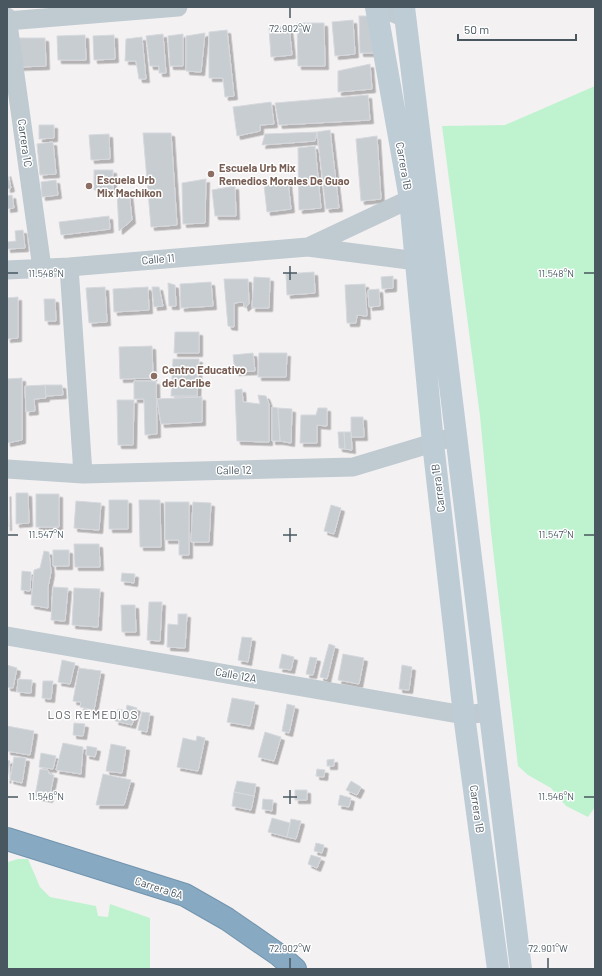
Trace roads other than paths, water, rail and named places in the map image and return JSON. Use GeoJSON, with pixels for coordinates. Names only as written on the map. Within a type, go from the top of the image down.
{"type":"FeatureCollection","features":[{"type":"Feature","properties":{"kind":"highway","name":"Carrera 6A"},"geometry":{"type":"LineString","coordinates":[[7,839],[185,895],[234,923],[296,969]]}},
{"type":"Feature","properties":{"kind":"street"},"geometry":{"type":"LineString","coordinates":[[7,20],[178,7]]}},
{"type":"Feature","properties":{"kind":"street","name":"Carrera 1B"},"geometry":{"type":"LineString","coordinates":[[376,7],[418,193]]}},
{"type":"Feature","properties":{"kind":"street"},"geometry":{"type":"LineString","coordinates":[[380,7],[404,12]]}},
{"type":"Feature","properties":{"kind":"street","name":"Carrera 1B"},"geometry":{"type":"LineString","coordinates":[[404,12],[418,193],[425,259],[433,443],[464,715],[498,969]]}},
{"type":"Feature","properties":{"kind":"street","name":"Carrera 1C"},"geometry":{"type":"LineString","coordinates":[[7,20],[42,268]]}},
{"type":"Feature","properties":{"kind":"street"},"geometry":{"type":"LineString","coordinates":[[308,247],[418,193]]}},
{"type":"Feature","properties":{"kind":"street"},"geometry":{"type":"LineString","coordinates":[[308,247],[425,259]]}},
{"type":"Feature","properties":{"kind":"street","name":"Calle 11"},"geometry":{"type":"LineString","coordinates":[[7,270],[69,267],[308,247]]}},
{"type":"Feature","properties":{"kind":"street","name":"Carrera 1B"},"geometry":{"type":"LineString","coordinates":[[425,259],[456,436],[521,969]]}},
{"type":"Feature","properties":{"kind":"street"},"geometry":{"type":"LineString","coordinates":[[69,267],[83,474]]}},
{"type":"Feature","properties":{"kind":"street","name":"Calle 12"},"geometry":{"type":"LineString","coordinates":[[7,469],[83,474],[353,467],[456,436]]}},
{"type":"Feature","properties":{"kind":"street","name":"Calle 12A"},"geometry":{"type":"LineString","coordinates":[[7,636],[464,715],[490,712]]}},
{"type":"Feature","properties":{"kind":"place","name":"Escuela Urb Mix Remedios Morales De Guao"},"geometry":{"type":"Point","coordinates":[211,174]}},
{"type":"Feature","properties":{"kind":"place","name":"Escuela Urb Mix Machikon"},"geometry":{"type":"Point","coordinates":[89,186]}},
{"type":"Feature","properties":{"kind":"place","name":"Centro Educativo del Caribe"},"geometry":{"type":"Point","coordinates":[154,376]}},
{"type":"Feature","properties":{"kind":"district","name":"LOS REMEDIOS"},"geometry":{"type":"Point","coordinates":[93,715]}}]}
